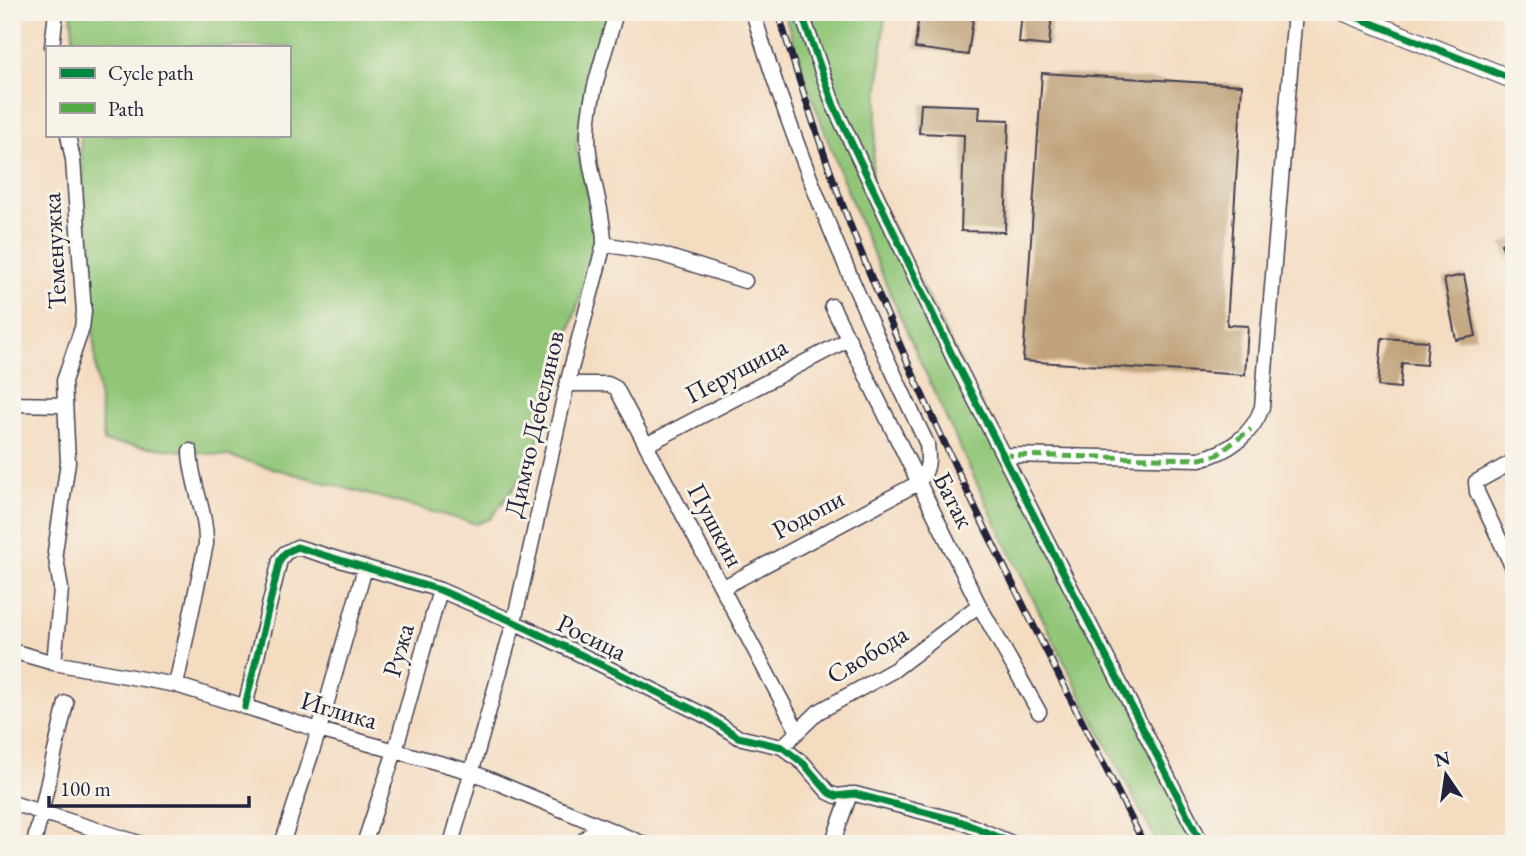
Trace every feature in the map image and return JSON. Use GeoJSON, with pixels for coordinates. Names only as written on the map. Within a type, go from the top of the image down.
{"type":"FeatureCollection","features":[{"type":"Feature","properties":{"kind":"main road"},"geometry":{"type":"LineString","coordinates":[[1344,12],[1514,80]]}},
{"type":"Feature","properties":{"kind":"street"},"geometry":{"type":"LineString","coordinates":[[52,46],[56,12]]}},
{"type":"Feature","properties":{"kind":"street","name":"Димчо Дебелянов"},"geometry":{"type":"LineString","coordinates":[[452,844],[514,622],[567,384],[604,244],[588,134],[591,108],[616,12]]}},
{"type":"Feature","properties":{"kind":"street"},"geometry":{"type":"LineString","coordinates":[[753,12],[785,114],[827,220],[927,444],[926,473],[918,483]]}},
{"type":"Feature","properties":{"kind":"street"},"geometry":{"type":"LineString","coordinates":[[801,12],[834,106],[1003,455],[1202,844]]}},
{"type":"Feature","properties":{"kind":"street"},"geometry":{"type":"LineString","coordinates":[[1003,455],[1200,459],[1217,455],[1251,429],[1262,407],[1295,12]]}},
{"type":"Feature","properties":{"kind":"street","name":"Теменужка"},"geometry":{"type":"LineString","coordinates":[[54,663],[61,589],[55,552],[68,461],[63,405],[64,381],[82,328],[84,312],[73,160],[68,136]]}},
{"type":"Feature","properties":{"kind":"street"},"geometry":{"type":"LineString","coordinates":[[604,244],[660,254],[746,281]]}},
{"type":"Feature","properties":{"kind":"street","name":"Батак"},"geometry":{"type":"LineString","coordinates":[[832,306],[979,605],[1039,712]]}},
{"type":"Feature","properties":{"kind":"street","name":"Перущица"},"geometry":{"type":"LineString","coordinates":[[646,445],[849,338]]}},
{"type":"Feature","properties":{"kind":"street","name":"Пушкин"},"geometry":{"type":"LineString","coordinates":[[567,384],[608,384],[616,388],[797,730]]}},
{"type":"Feature","properties":{"kind":"street"},"geometry":{"type":"LineString","coordinates":[[12,404],[63,405]]}},
{"type":"Feature","properties":{"kind":"street"},"geometry":{"type":"LineString","coordinates":[[176,685],[206,529],[194,487],[190,451]]}},
{"type":"Feature","properties":{"kind":"street"},"geometry":{"type":"LineString","coordinates":[[1514,461],[1476,482],[1477,492],[1514,570]]}},
{"type":"Feature","properties":{"kind":"street","name":"Родопи"},"geometry":{"type":"LineString","coordinates":[[722,588],[918,483]]}},
{"type":"Feature","properties":{"kind":"street","name":"Росица"},"geometry":{"type":"LineString","coordinates":[[245,707],[280,560],[285,553],[297,547],[440,590],[514,622],[698,712],[738,737],[782,747],[804,764],[828,792],[836,796],[850,794],[962,822],[1013,844]]}},
{"type":"Feature","properties":{"kind":"street"},"geometry":{"type":"LineString","coordinates":[[282,844],[319,730],[365,568]]}},
{"type":"Feature","properties":{"kind":"street","name":"Ружа"},"geometry":{"type":"LineString","coordinates":[[364,844],[395,751],[440,590]]}},
{"type":"Feature","properties":{"kind":"street","name":"Свобода"},"geometry":{"type":"LineString","coordinates":[[782,747],[818,712],[894,670],[979,605]]}},
{"type":"Feature","properties":{"kind":"street","name":"Иглика"},"geometry":{"type":"LineString","coordinates":[[12,651],[54,663],[176,685],[319,730],[472,772],[644,844]]}},
{"type":"Feature","properties":{"kind":"street"},"geometry":{"type":"LineString","coordinates":[[34,844],[66,703]]}},
{"type":"Feature","properties":{"kind":"street"},"geometry":{"type":"LineString","coordinates":[[832,844],[850,794]]}},
{"type":"Feature","properties":{"kind":"street"},"geometry":{"type":"LineString","coordinates":[[12,803],[142,844]]}},
{"type":"Feature","properties":{"kind":"street"},"geometry":{"type":"LineString","coordinates":[[580,844],[598,826]]}},
{"type":"Feature","properties":{"kind":"green space"},"geometry":{"type":"Polygon","coordinates":[[[71,12],[612,12],[576,146],[598,236],[530,466],[491,518],[477,524],[228,456],[104,442],[96,370],[80,136],[290,136],[290,46],[74,46],[71,12]]]}},
{"type":"Feature","properties":{"kind":"green space"},"geometry":{"type":"Polygon","coordinates":[[[784,12],[885,12],[871,185],[1202,844],[1158,844],[1075,683],[969,466],[899,313],[837,164],[784,12]]]}},
{"type":"Feature","properties":{"kind":"building"},"geometry":{"type":"Polygon","coordinates":[[[919,12],[974,12],[968,55],[915,48],[919,12]]]}},
{"type":"Feature","properties":{"kind":"building"},"geometry":{"type":"Polygon","coordinates":[[[1022,12],[1052,12],[1049,46],[1019,43],[1022,12]]]}},
{"type":"Feature","properties":{"kind":"building"},"geometry":{"type":"Polygon","coordinates":[[[1042,73],[1242,85],[1227,325],[1248,326],[1245,375],[1023,361],[1042,73]]]}},
{"type":"Feature","properties":{"kind":"building"},"geometry":{"type":"Polygon","coordinates":[[[921,104],[980,106],[979,119],[1009,120],[1005,232],[961,231],[964,135],[919,133],[921,104]]]}},
{"type":"Feature","properties":{"kind":"building"},"geometry":{"type":"Polygon","coordinates":[[[1514,238],[1514,270],[1501,244],[1514,238]]]}},
{"type":"Feature","properties":{"kind":"building"},"geometry":{"type":"Polygon","coordinates":[[[1464,275],[1476,336],[1456,340],[1444,279],[1464,275]]]}},
{"type":"Feature","properties":{"kind":"building"},"geometry":{"type":"Polygon","coordinates":[[[1382,338],[1428,341],[1426,365],[1402,363],[1400,388],[1378,386],[1382,338]]]}},
{"type":"Feature","properties":{"kind":"railway"},"geometry":{"type":"LineString","coordinates":[[778,12],[841,201],[917,384],[990,539],[1144,844]]}},
{"type":"Feature","properties":{"kind":"marked path"},"geometry":{"type":"LineString","coordinates":[[1003,455],[1200,459],[1217,455],[1251,429]]}},
{"type":"Feature","properties":{"kind":"cycle path"},"geometry":{"type":"LineString","coordinates":[[801,12],[834,106],[955,361],[1202,844]]}},
{"type":"Feature","properties":{"kind":"cycle path"},"geometry":{"type":"LineString","coordinates":[[1344,12],[1514,80]]}},
{"type":"Feature","properties":{"kind":"cycle path"},"geometry":{"type":"LineString","coordinates":[[245,707],[280,560],[285,553],[297,547],[440,590],[514,622],[708,717],[738,737],[782,747],[804,764],[828,792],[836,796],[855,794],[962,822],[1014,844]]}}]}
